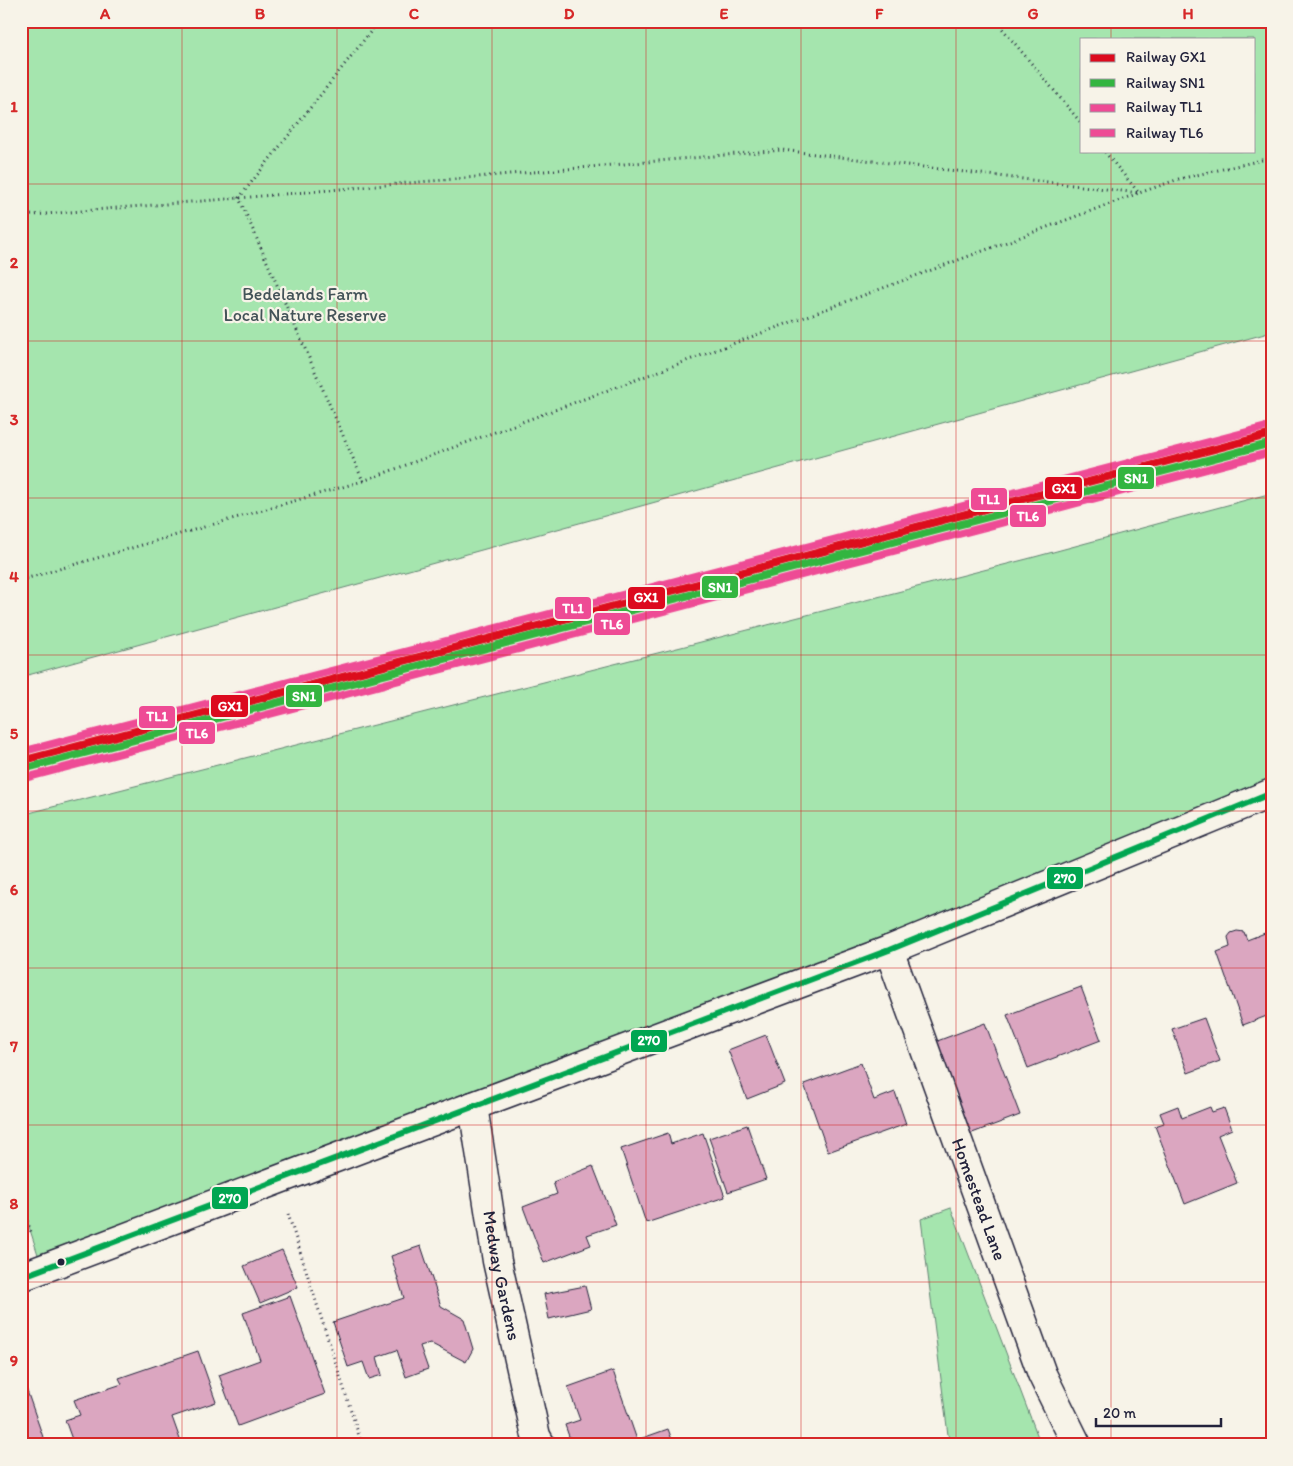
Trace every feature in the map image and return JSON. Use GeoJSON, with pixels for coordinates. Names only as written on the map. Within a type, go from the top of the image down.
{"type":"FeatureCollection","features":[{"type":"Feature","properties":{"kind":"street"},"geometry":{"type":"LineString","coordinates":[[21,1277],[52,1267],[889,950],[1272,793]]}},
{"type":"Feature","properties":{"kind":"street","name":"Homestead Lane"},"geometry":{"type":"LineString","coordinates":[[889,950],[1042,1374],[1077,1445]]}},
{"type":"Feature","properties":{"kind":"street","name":"Medway Gardens"},"geometry":{"type":"LineString","coordinates":[[473,1106],[497,1261],[536,1436],[541,1445]]}},
{"type":"Feature","properties":{"kind":"path"},"geometry":{"type":"LineString","coordinates":[[239,198],[379,21]]}},
{"type":"Feature","properties":{"kind":"path"},"geometry":{"type":"LineString","coordinates":[[996,21],[1080,122]]}},
{"type":"Feature","properties":{"kind":"path"},"geometry":{"type":"LineString","coordinates":[[21,216],[782,150],[1139,193]]}},
{"type":"Feature","properties":{"kind":"path"},"geometry":{"type":"LineString","coordinates":[[1105,152],[1139,193]]}},
{"type":"Feature","properties":{"kind":"path"},"geometry":{"type":"LineString","coordinates":[[21,580],[363,481],[1139,193],[1179,179],[1262,160],[1272,162]]}},
{"type":"Feature","properties":{"kind":"path"},"geometry":{"type":"LineString","coordinates":[[239,198],[363,481]]}},
{"type":"Feature","properties":{"kind":"path"},"geometry":{"type":"LineString","coordinates":[[275,1181],[362,1445]]}},
{"type":"Feature","properties":{"kind":"green space","name":"Bedelands Farm Local Nature Reserve"},"geometry":{"type":"Polygon","coordinates":[[[21,21],[1272,21],[1272,332],[21,677],[21,21]]]}},
{"type":"Feature","properties":{"kind":"green space"},"geometry":{"type":"Polygon","coordinates":[[[1272,493],[1272,797],[43,1270],[21,1202],[21,815],[1027,559],[1272,493]]]}},
{"type":"Feature","properties":{"kind":"green space"},"geometry":{"type":"Polygon","coordinates":[[[951,1208],[1041,1445],[954,1445],[948,1435],[921,1219],[951,1208]]]}},
{"type":"Feature","properties":{"kind":"building"},"geometry":{"type":"Polygon","coordinates":[[[1237,931],[1244,932],[1247,940],[1270,931],[1272,936],[1272,1014],[1243,1025],[1217,952],[1230,947],[1228,937],[1231,933],[1237,931]]]}},
{"type":"Feature","properties":{"kind":"building"},"geometry":{"type":"Polygon","coordinates":[[[1081,987],[1101,1040],[1028,1068],[1007,1015],[1081,987]]]}},
{"type":"Feature","properties":{"kind":"building"},"geometry":{"type":"Polygon","coordinates":[[[1204,1018],[1220,1061],[1188,1073],[1172,1029],[1204,1018]]]}},
{"type":"Feature","properties":{"kind":"building"},"geometry":{"type":"Polygon","coordinates":[[[985,1023],[1020,1115],[967,1135],[932,1043],[985,1023]]]}},
{"type":"Feature","properties":{"kind":"building"},"geometry":{"type":"Polygon","coordinates":[[[766,1035],[785,1084],[747,1099],[728,1050],[766,1035]]]}},
{"type":"Feature","properties":{"kind":"building"},"geometry":{"type":"Polygon","coordinates":[[[861,1063],[874,1100],[895,1092],[906,1124],[828,1152],[804,1084],[861,1063]]]}},
{"type":"Feature","properties":{"kind":"building"},"geometry":{"type":"Polygon","coordinates":[[[1178,1106],[1182,1118],[1210,1107],[1212,1112],[1224,1108],[1232,1129],[1218,1135],[1237,1183],[1185,1204],[1155,1126],[1164,1123],[1160,1113],[1178,1106]]]}},
{"type":"Feature","properties":{"kind":"building"},"geometry":{"type":"Polygon","coordinates":[[[747,1125],[766,1179],[728,1192],[709,1138],[747,1125]]]}},
{"type":"Feature","properties":{"kind":"building"},"geometry":{"type":"Polygon","coordinates":[[[668,1133],[671,1144],[703,1133],[725,1197],[646,1223],[621,1149],[668,1133]]]}},
{"type":"Feature","properties":{"kind":"building"},"geometry":{"type":"Polygon","coordinates":[[[593,1166],[616,1225],[587,1235],[591,1245],[544,1263],[523,1207],[557,1194],[553,1182],[593,1166]]]}},
{"type":"Feature","properties":{"kind":"building"},"geometry":{"type":"Polygon","coordinates":[[[421,1246],[441,1306],[464,1319],[473,1349],[466,1362],[430,1343],[420,1346],[428,1369],[406,1377],[397,1350],[377,1357],[382,1375],[369,1379],[363,1362],[348,1367],[333,1322],[404,1298],[391,1256],[421,1246]]]}},
{"type":"Feature","properties":{"kind":"building"},"geometry":{"type":"Polygon","coordinates":[[[282,1250],[298,1287],[260,1303],[244,1266],[282,1250]]]}},
{"type":"Feature","properties":{"kind":"building"},"geometry":{"type":"Polygon","coordinates":[[[585,1286],[591,1309],[549,1319],[544,1294],[585,1286]]]}},
{"type":"Feature","properties":{"kind":"building"},"geometry":{"type":"Polygon","coordinates":[[[290,1296],[325,1394],[238,1426],[219,1375],[260,1360],[243,1313],[290,1296]]]}},
{"type":"Feature","properties":{"kind":"building"},"geometry":{"type":"Polygon","coordinates":[[[198,1351],[216,1402],[172,1417],[182,1445],[74,1445],[65,1420],[80,1415],[74,1400],[122,1384],[119,1378],[198,1351]]]}},
{"type":"Feature","properties":{"kind":"building"},"geometry":{"type":"Polygon","coordinates":[[[613,1371],[637,1440],[668,1429],[674,1445],[628,1445],[627,1443],[623,1445],[572,1445],[565,1425],[580,1420],[568,1387],[613,1371]]]}},
{"type":"Feature","properties":{"kind":"building"},"geometry":{"type":"Polygon","coordinates":[[[26,1388],[44,1440],[31,1445],[21,1445],[21,1390],[26,1388]]]}},
{"type":"Feature","properties":{"kind":"rail line","name":"TL1"},"geometry":{"type":"LineString","coordinates":[[21,752],[1270,426]]}},
{"type":"Feature","properties":{"kind":"rail line","name":"GX1"},"geometry":{"type":"LineString","coordinates":[[21,761],[1272,434]]}},
{"type":"Feature","properties":{"kind":"rail line","name":"SN1"},"geometry":{"type":"LineString","coordinates":[[23,769],[1272,443]]}},
{"type":"Feature","properties":{"kind":"rail line","name":"TL6"},"geometry":{"type":"LineString","coordinates":[[25,778],[1272,452]]}},
{"type":"Feature","properties":{"kind":"transit line","name":"270"},"geometry":{"type":"LineString","coordinates":[[21,1277],[889,950],[1272,793]]}}]}
